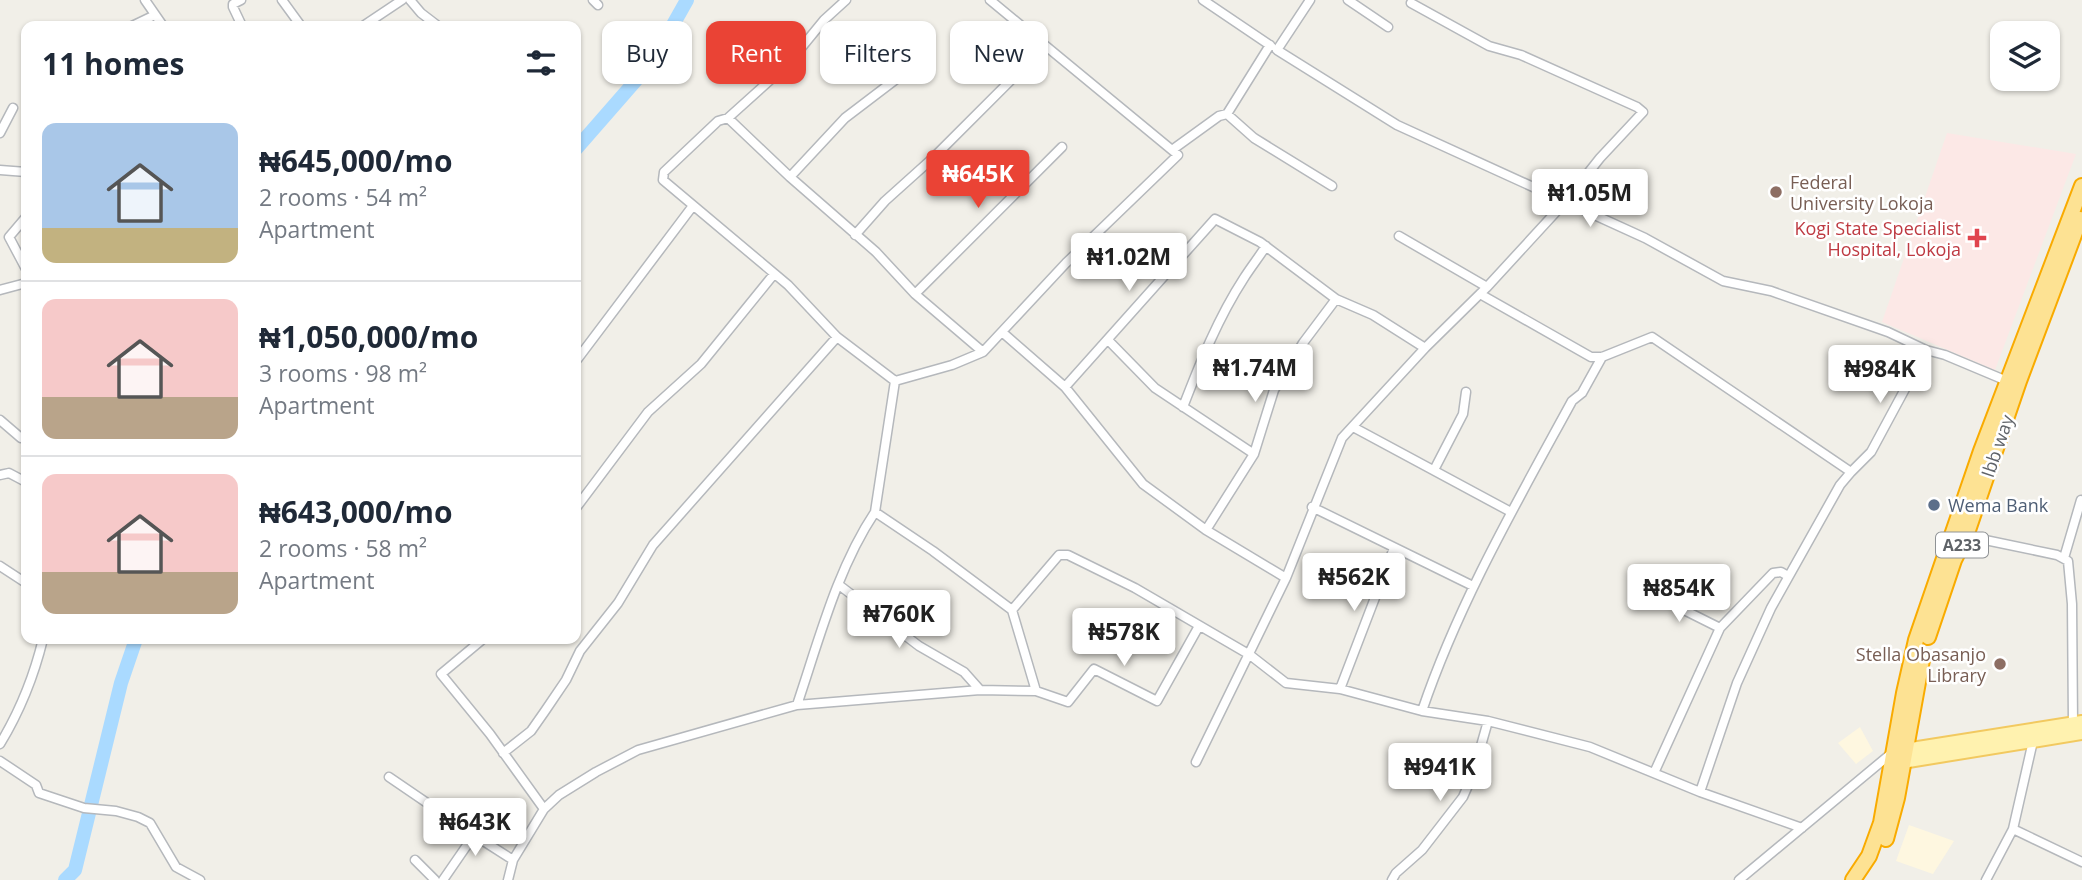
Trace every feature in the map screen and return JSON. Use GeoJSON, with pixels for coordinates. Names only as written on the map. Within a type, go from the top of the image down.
{"type":"FeatureCollection","features":[{"type":"Feature","properties":{"kind":"highway","name":"A233"},"geometry":{"type":"LineString","coordinates":[[1853,880],[1876,842],[1881,824],[1916,640],[2007,381],[2082,186]]}},
{"type":"Feature","properties":{"kind":"highway","name":"Ibb way"},"geometry":{"type":"LineString","coordinates":[[1863,880],[1886,840],[1895,758],[1926,643],[2019,381],[2082,215]]}},
{"type":"Feature","properties":{"kind":"main road"},"geometry":{"type":"LineString","coordinates":[[1895,758],[2079,726]]}},
{"type":"Feature","properties":{"kind":"main road"},"geometry":{"type":"LineString","coordinates":[[1895,758],[2033,741],[2079,726]]}},
{"type":"Feature","properties":{"kind":"street"},"geometry":{"type":"LineString","coordinates":[[145,0],[159,21]]}},
{"type":"Feature","properties":{"kind":"street"},"geometry":{"type":"LineString","coordinates":[[240,21],[233,4],[241,0]]}},
{"type":"Feature","properties":{"kind":"street"},"geometry":{"type":"LineString","coordinates":[[282,0],[298,21]]}},
{"type":"Feature","properties":{"kind":"street"},"geometry":{"type":"LineString","coordinates":[[370,21],[402,0]]}},
{"type":"Feature","properties":{"kind":"street"},"geometry":{"type":"LineString","coordinates":[[410,0],[431,21]]}},
{"type":"Feature","properties":{"kind":"street"},"geometry":{"type":"LineString","coordinates":[[846,0],[824,20],[788,64],[728,118],[718,121],[664,172],[663,177],[664,183],[788,285],[837,337],[895,382]]}},
{"type":"Feature","properties":{"kind":"street"},"geometry":{"type":"LineString","coordinates":[[990,0],[1015,21]]}},
{"type":"Feature","properties":{"kind":"street"},"geometry":{"type":"LineString","coordinates":[[1172,150],[1219,116],[1227,114],[1310,0]]}},
{"type":"Feature","properties":{"kind":"street"},"geometry":{"type":"LineString","coordinates":[[1348,0],[1388,27]]}},
{"type":"Feature","properties":{"kind":"street"},"geometry":{"type":"LineString","coordinates":[[1209,2],[1273,48],[1397,125],[1645,238],[1723,281],[1771,291],[1888,332],[1926,351],[1945,355],[2007,381]]}},
{"type":"Feature","properties":{"kind":"street"},"geometry":{"type":"LineString","coordinates":[[1196,762],[1286,578],[1312,507],[1342,438],[1566,201],[1643,112],[1521,55],[1489,46],[1411,4]]}},
{"type":"Feature","properties":{"kind":"street"},"geometry":{"type":"LineString","coordinates":[[142,21],[155,15]]}},
{"type":"Feature","properties":{"kind":"street"},"geometry":{"type":"LineString","coordinates":[[895,382],[984,352],[1066,263],[1178,155],[1048,48]]}},
{"type":"Feature","properties":{"kind":"street"},"geometry":{"type":"LineString","coordinates":[[790,177],[838,125],[889,84]]}},
{"type":"Feature","properties":{"kind":"street"},"geometry":{"type":"LineString","coordinates":[[855,235],[885,201],[934,157],[1007,84]]}},
{"type":"Feature","properties":{"kind":"street"},"geometry":{"type":"LineString","coordinates":[[0,133],[13,108]]}},
{"type":"Feature","properties":{"kind":"street"},"geometry":{"type":"LineString","coordinates":[[1227,114],[1254,138],[1332,186]]}},
{"type":"Feature","properties":{"kind":"street"},"geometry":{"type":"LineString","coordinates":[[728,118],[790,177],[876,252],[915,294],[984,352]]}},
{"type":"Feature","properties":{"kind":"street"},"geometry":{"type":"LineString","coordinates":[[915,294],[1062,147]]}},
{"type":"Feature","properties":{"kind":"street"},"geometry":{"type":"LineString","coordinates":[[0,170],[21,172]]}},
{"type":"Feature","properties":{"kind":"street"},"geometry":{"type":"LineString","coordinates":[[581,354],[692,207]]}},
{"type":"Feature","properties":{"kind":"street"},"geometry":{"type":"LineString","coordinates":[[1065,387],[1215,219],[1266,246],[1336,299],[1373,315],[1425,348]]}},
{"type":"Feature","properties":{"kind":"street"},"geometry":{"type":"LineString","coordinates":[[21,223],[9,237],[21,260]]}},
{"type":"Feature","properties":{"kind":"street"},"geometry":{"type":"LineString","coordinates":[[1399,236],[1591,357],[1602,357],[1652,337],[1851,472]]}},
{"type":"Feature","properties":{"kind":"street"},"geometry":{"type":"LineString","coordinates":[[1183,407],[1225,310],[1266,246]]}},
{"type":"Feature","properties":{"kind":"street"},"geometry":{"type":"LineString","coordinates":[[581,501],[648,412],[701,364],[774,274]]}},
{"type":"Feature","properties":{"kind":"street"},"geometry":{"type":"LineString","coordinates":[[0,290],[21,284]]}},
{"type":"Feature","properties":{"kind":"street"},"geometry":{"type":"LineString","coordinates":[[1206,530],[1254,454],[1274,390],[1303,343],[1336,299]]}},
{"type":"Feature","properties":{"kind":"street"},"geometry":{"type":"LineString","coordinates":[[1002,332],[1065,387],[1143,484],[1206,530],[1286,578]]}},
{"type":"Feature","properties":{"kind":"street"},"geometry":{"type":"LineString","coordinates":[[503,753],[531,731],[566,680],[580,651],[618,603],[653,545],[837,337]]}},
{"type":"Feature","properties":{"kind":"street"},"geometry":{"type":"LineString","coordinates":[[1108,340],[1154,388],[1254,454]]}},
{"type":"Feature","properties":{"kind":"street"},"geometry":{"type":"LineString","coordinates":[[1700,792],[1738,683],[1788,576],[1840,485],[1871,452],[1926,351]]}},
{"type":"Feature","properties":{"kind":"street"},"geometry":{"type":"LineString","coordinates":[[1422,712],[1436,670],[1473,586],[1572,401],[1582,393],[1602,357]]}},
{"type":"Feature","properties":{"kind":"street"},"geometry":{"type":"LineString","coordinates":[[797,705],[839,585],[863,530],[875,512],[895,382]]}},
{"type":"Feature","properties":{"kind":"street"},"geometry":{"type":"LineString","coordinates":[[1434,470],[1464,414],[1466,392]]}},
{"type":"Feature","properties":{"kind":"street"},"geometry":{"type":"LineString","coordinates":[[0,420],[21,438]]}},
{"type":"Feature","properties":{"kind":"street"},"geometry":{"type":"LineString","coordinates":[[1353,427],[1511,512]]}},
{"type":"Feature","properties":{"kind":"street"},"geometry":{"type":"LineString","coordinates":[[0,475],[9,473],[21,479]]}},
{"type":"Feature","properties":{"kind":"street"},"geometry":{"type":"LineString","coordinates":[[2064,558],[2081,500]]}},
{"type":"Feature","properties":{"kind":"street"},"geometry":{"type":"LineString","coordinates":[[1312,507],[1473,586]]}},
{"type":"Feature","properties":{"kind":"street"},"geometry":{"type":"LineString","coordinates":[[875,512],[1012,610],[1036,691]]}},
{"type":"Feature","properties":{"kind":"street"},"geometry":{"type":"LineString","coordinates":[[1966,536],[2064,558],[2070,568],[2079,726]]}},
{"type":"Feature","properties":{"kind":"street"},"geometry":{"type":"LineString","coordinates":[[1340,689],[1395,548]]}},
{"type":"Feature","properties":{"kind":"street"},"geometry":{"type":"LineString","coordinates":[[1012,610],[1059,555],[1068,555],[1135,588],[1250,655],[1286,683],[1340,689],[1422,712],[1488,721],[1590,747],[1700,792],[1802,828]]}},
{"type":"Feature","properties":{"kind":"street"},"geometry":{"type":"LineString","coordinates":[[0,566],[21,580]]}},
{"type":"Feature","properties":{"kind":"street"},"geometry":{"type":"LineString","coordinates":[[1654,773],[1720,628],[1773,573],[1781,572],[1788,576]]}},
{"type":"Feature","properties":{"kind":"street"},"geometry":{"type":"LineString","coordinates":[[839,585],[919,646],[964,672],[980,690]]}},
{"type":"Feature","properties":{"kind":"street"},"geometry":{"type":"LineString","coordinates":[[1652,594],[1720,628]]}},
{"type":"Feature","properties":{"kind":"street"},"geometry":{"type":"LineString","coordinates":[[508,880],[513,860],[544,809],[578,784],[638,750],[797,705],[980,690],[1036,691],[1068,702],[1094,669],[1157,701],[1199,626]]}},
{"type":"Feature","properties":{"kind":"street"},"geometry":{"type":"LineString","coordinates":[[0,744],[25,695],[42,644]]}},
{"type":"Feature","properties":{"kind":"street"},"geometry":{"type":"LineString","coordinates":[[477,644],[441,674],[490,734],[544,809]]}},
{"type":"Feature","properties":{"kind":"street"},"geometry":{"type":"LineString","coordinates":[[1392,880],[1396,873],[1422,850],[1463,797],[1474,774],[1488,721]]}},
{"type":"Feature","properties":{"kind":"street"},"geometry":{"type":"LineString","coordinates":[[1986,880],[2013,829],[2033,741]]}},
{"type":"Feature","properties":{"kind":"street"},"geometry":{"type":"LineString","coordinates":[[1739,880],[1802,828],[1895,758]]}},
{"type":"Feature","properties":{"kind":"street"},"geometry":{"type":"LineString","coordinates":[[0,761],[36,785],[39,793],[84,808],[116,811],[150,823],[176,867],[200,880]]}},
{"type":"Feature","properties":{"kind":"street"},"geometry":{"type":"LineString","coordinates":[[388,777],[513,860]]}},
{"type":"Feature","properties":{"kind":"street"},"geometry":{"type":"LineString","coordinates":[[2013,829],[2082,862]]}},
{"type":"Feature","properties":{"kind":"street"},"geometry":{"type":"LineString","coordinates":[[443,880],[474,835]]}},
{"type":"Feature","properties":{"kind":"street"},"geometry":{"type":"LineString","coordinates":[[415,860],[435,880]]}},
{"type":"Feature","properties":{"kind":"shaded area","name":"Kogi State Specialist Hospital, Lokoja"},"geometry":{"type":"Polygon","coordinates":[[[1947,133],[2076,154],[1995,370],[1882,322],[1947,133]]]}},
{"type":"Feature","properties":{"kind":"shaded area"},"geometry":{"type":"Polygon","coordinates":[[[1860,727],[1873,751],[1856,764],[1838,743],[1860,727]]]}},
{"type":"Feature","properties":{"kind":"shaded area"},"geometry":{"type":"Polygon","coordinates":[[[1909,825],[1954,841],[1933,874],[1896,861],[1909,825]]]}},
{"type":"Feature","properties":{"kind":"waterway"},"geometry":{"type":"LineString","coordinates":[[581,143],[652,62],[687,0]]}},
{"type":"Feature","properties":{"kind":"waterway"},"geometry":{"type":"LineString","coordinates":[[65,880],[75,870],[121,683],[134,644]]}},
{"type":"Feature","properties":{"kind":"place","name":"Federal University Lokoja"},"geometry":{"type":"Point","coordinates":[1776,192]}},
{"type":"Feature","properties":{"kind":"place","name":"Kogi State Specialist Hospital, Lokoja"},"geometry":{"type":"Point","coordinates":[1977,238]}},
{"type":"Feature","properties":{"kind":"place","name":"Wema Bank"},"geometry":{"type":"Point","coordinates":[1934,505]}},
{"type":"Feature","properties":{"kind":"place","name":"Stella Obasanjo Library"},"geometry":{"type":"Point","coordinates":[2000,664]}}]}
